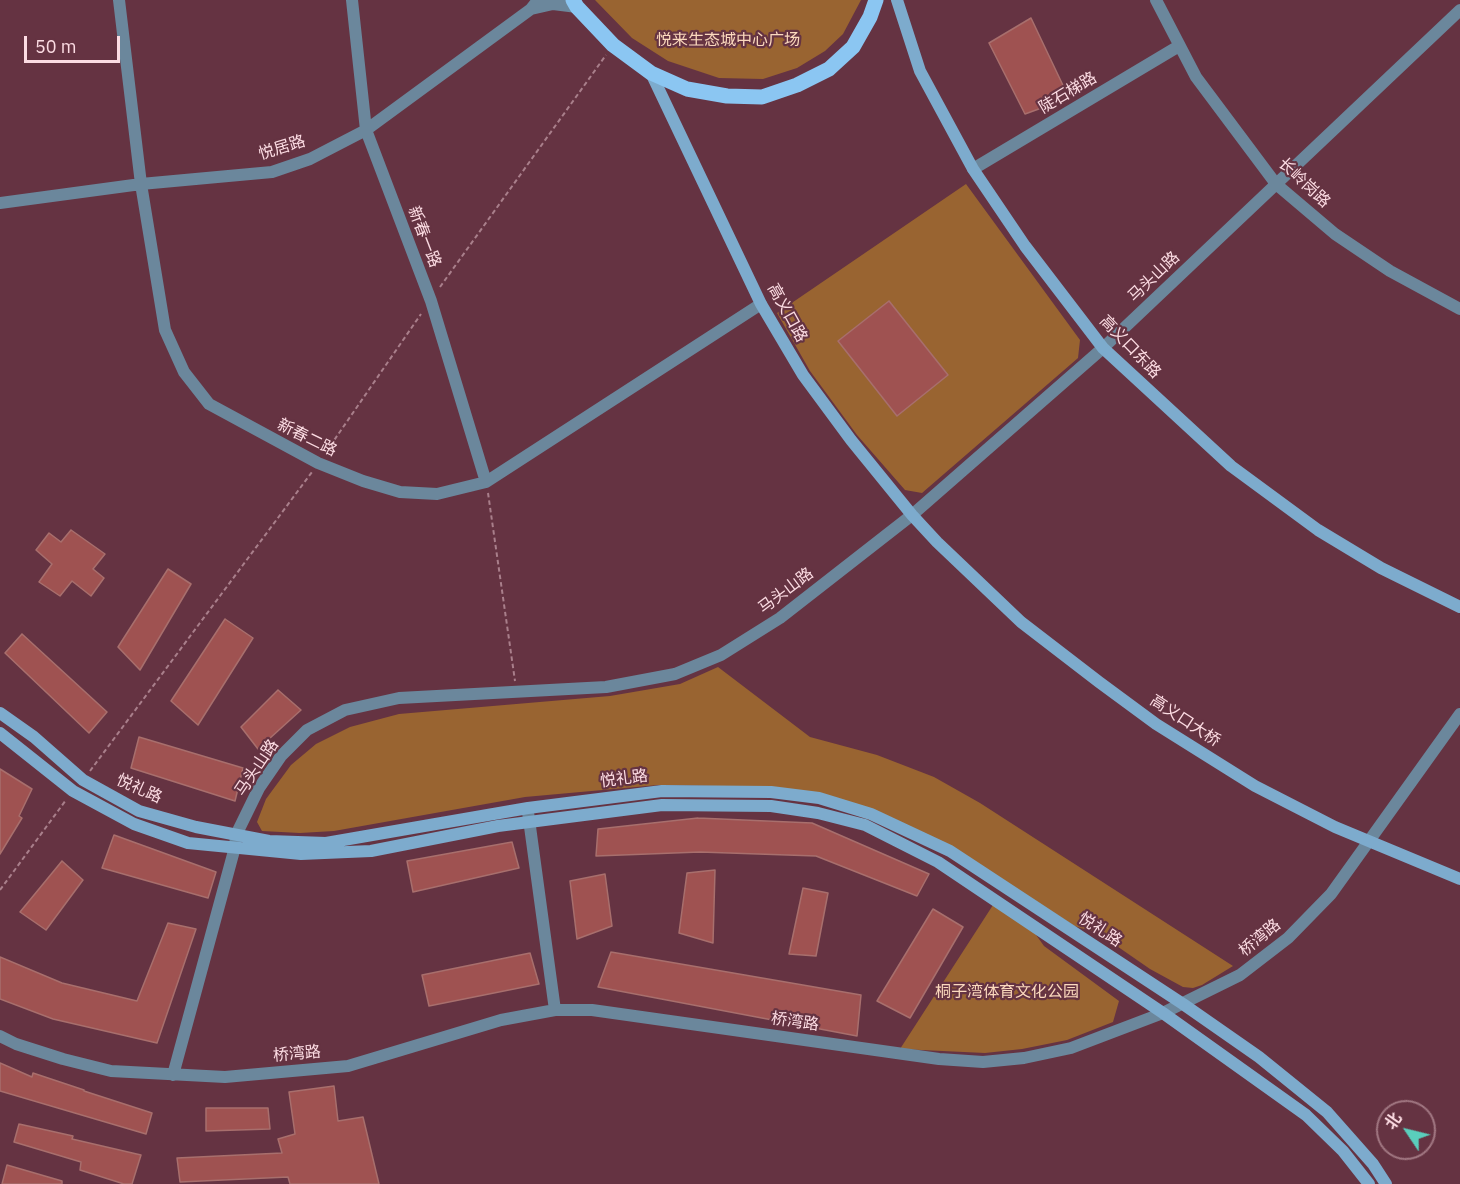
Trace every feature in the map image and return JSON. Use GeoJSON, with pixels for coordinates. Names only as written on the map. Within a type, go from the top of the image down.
{"type":"FeatureCollection","features":[{"type":"Feature","properties":{"kind":"main road"},"geometry":{"type":"LineString","coordinates":[[575,4],[613,45],[651,73],[687,89],[727,96],[762,97],[797,85],[829,69],[853,47],[870,17],[876,0]]}},
{"type":"Feature","properties":{"kind":"main road","name":"高义口东路"},"geometry":{"type":"LineString","coordinates":[[897,0],[920,71],[973,169],[1025,246],[1103,348],[1232,466],[1318,530],[1380,568],[1460,608]]}},
{"type":"Feature","properties":{"kind":"main road","name":"高义口路"},"geometry":{"type":"LineString","coordinates":[[651,73],[761,304],[803,375],[851,440],[937,542]]}},
{"type":"Feature","properties":{"kind":"main road","name":"高义口大桥"},"geometry":{"type":"LineString","coordinates":[[937,542],[1021,622],[1156,724],[1255,786],[1305,812],[1335,827],[1455,877]]}},
{"type":"Feature","properties":{"kind":"main road","name":"悦礼路"},"geometry":{"type":"LineString","coordinates":[[0,713],[34,737],[83,780],[139,811],[235,841],[301,854],[371,851],[498,826],[662,805],[771,806],[819,813],[865,825],[938,862],[1163,1013],[1306,1115],[1344,1151],[1369,1184]]}},
{"type":"Feature","properties":{"kind":"main road","name":"悦礼路"},"geometry":{"type":"LineString","coordinates":[[0,733],[73,791],[134,824],[188,843],[269,841],[326,843],[528,807],[662,791],[771,792],[819,798],[871,814],[950,851],[1226,1033],[1327,1112],[1373,1164],[1386,1184]]}},
{"type":"Feature","properties":{"kind":"street","name":"新春二路"},"geometry":{"type":"LineString","coordinates":[[119,0],[141,184],[165,330],[184,372],[208,404],[318,463],[363,481],[400,492],[437,494],[486,482],[761,304]]}},
{"type":"Feature","properties":{"kind":"street","name":"新春一路"},"geometry":{"type":"LineString","coordinates":[[352,0],[366,130],[431,301],[486,482]]}},
{"type":"Feature","properties":{"kind":"street","name":"长岭岗路"},"geometry":{"type":"LineString","coordinates":[[1156,0],[1196,77],[1276,184],[1335,234],[1390,271],[1460,309]]}},
{"type":"Feature","properties":{"kind":"street"},"geometry":{"type":"LineString","coordinates":[[534,5],[575,4]]}},
{"type":"Feature","properties":{"kind":"street","name":"悦居路"},"geometry":{"type":"LineString","coordinates":[[0,203],[141,184],[272,172],[310,159],[366,130],[534,5]]}},
{"type":"Feature","properties":{"kind":"street","name":"马头山路"},"geometry":{"type":"LineString","coordinates":[[173,1075],[235,841],[259,788],[280,756],[307,730],[345,710],[399,698],[606,687],[675,674],[721,655],[780,618],[912,515],[1103,348],[1460,10]]}},
{"type":"Feature","properties":{"kind":"street","name":"陡石梯路"},"geometry":{"type":"LineString","coordinates":[[973,169],[1179,46]]}},
{"type":"Feature","properties":{"kind":"street","name":"桥湾路"},"geometry":{"type":"LineString","coordinates":[[0,1036],[63,1059],[111,1071],[225,1077],[348,1066],[501,1020],[555,1010],[592,1010],[939,1059],[983,1062],[1024,1059],[1071,1048],[1183,1004],[1240,975],[1288,938],[1331,894],[1460,714]]}},
{"type":"Feature","properties":{"kind":"street"},"geometry":{"type":"LineString","coordinates":[[528,807],[555,1010]]}},
{"type":"Feature","properties":{"kind":"path"},"geometry":{"type":"LineString","coordinates":[[83,780],[318,463],[613,45]]}},
{"type":"Feature","properties":{"kind":"path"},"geometry":{"type":"LineString","coordinates":[[486,482],[517,692]]}},
{"type":"Feature","properties":{"kind":"path"},"geometry":{"type":"LineString","coordinates":[[0,890],[73,791]]}},
{"type":"Feature","properties":{"kind":"green space","name":"悦来生态城中心广场"},"geometry":{"type":"Polygon","coordinates":[[[595,0],[861,0],[843,34],[825,51],[797,68],[763,79],[719,78],[668,61],[632,38],[595,0]]]}},
{"type":"Feature","properties":{"kind":"green space"},"geometry":{"type":"Polygon","coordinates":[[[966,184],[1080,340],[1078,358],[922,493],[905,490],[857,435],[810,371],[777,313],[966,184]]]}},
{"type":"Feature","properties":{"kind":"green space"},"geometry":{"type":"Polygon","coordinates":[[[718,667],[810,737],[877,755],[934,777],[980,803],[1233,966],[1202,985],[1193,988],[1183,987],[1150,969],[1098,933],[1074,926],[954,848],[772,787],[658,785],[525,797],[334,831],[300,833],[262,831],[257,822],[266,799],[291,765],[316,744],[350,727],[399,714],[610,696],[680,684],[718,667]]]}},
{"type":"Feature","properties":{"kind":"green space","name":"桐子湾体育文化公园"},"geometry":{"type":"Polygon","coordinates":[[[993,905],[1034,932],[1044,946],[1119,1001],[1113,1022],[1067,1040],[1022,1049],[985,1053],[900,1049],[993,905]]]}},
{"type":"Feature","properties":{"kind":"building"},"geometry":{"type":"Polygon","coordinates":[[[1031,18],[1069,98],[1025,114],[989,43],[1031,18]]]}},
{"type":"Feature","properties":{"kind":"building"},"geometry":{"type":"Polygon","coordinates":[[[889,301],[948,375],[897,416],[838,341],[889,301]]]}},
{"type":"Feature","properties":{"kind":"building"},"geometry":{"type":"Polygon","coordinates":[[[71,530],[105,554],[93,569],[104,578],[91,596],[72,581],[60,596],[39,582],[52,564],[36,550],[49,533],[61,542],[71,530]]]}},
{"type":"Feature","properties":{"kind":"building"},"geometry":{"type":"Polygon","coordinates":[[[168,569],[191,584],[140,670],[118,647],[168,569]]]}},
{"type":"Feature","properties":{"kind":"building"},"geometry":{"type":"Polygon","coordinates":[[[225,619],[253,638],[198,725],[171,701],[225,619]]]}},
{"type":"Feature","properties":{"kind":"building"},"geometry":{"type":"Polygon","coordinates":[[[22,634],[107,712],[89,733],[5,653],[22,634]]]}},
{"type":"Feature","properties":{"kind":"building"},"geometry":{"type":"Polygon","coordinates":[[[278,690],[301,710],[258,749],[241,727],[278,690]]]}},
{"type":"Feature","properties":{"kind":"building"},"geometry":{"type":"Polygon","coordinates":[[[139,737],[243,768],[235,801],[131,768],[139,737]]]}},
{"type":"Feature","properties":{"kind":"building"},"geometry":{"type":"Polygon","coordinates":[[[0,769],[32,789],[19,816],[22,818],[0,854],[0,769]]]}},
{"type":"Feature","properties":{"kind":"building"},"geometry":{"type":"Polygon","coordinates":[[[698,818],[812,823],[929,874],[917,896],[816,856],[700,852],[596,856],[598,829],[698,818]]]}},
{"type":"Feature","properties":{"kind":"building"},"geometry":{"type":"Polygon","coordinates":[[[114,835],[216,872],[208,898],[102,868],[114,835]]]}},
{"type":"Feature","properties":{"kind":"building"},"geometry":{"type":"Polygon","coordinates":[[[512,842],[519,868],[413,892],[407,861],[512,842]]]}},
{"type":"Feature","properties":{"kind":"building"},"geometry":{"type":"Polygon","coordinates":[[[62,861],[83,880],[46,930],[20,912],[62,861]]]}},
{"type":"Feature","properties":{"kind":"building"},"geometry":{"type":"Polygon","coordinates":[[[715,870],[713,943],[679,933],[687,873],[715,870]]]}},
{"type":"Feature","properties":{"kind":"building"},"geometry":{"type":"Polygon","coordinates":[[[605,874],[612,926],[577,939],[570,881],[605,874]]]}},
{"type":"Feature","properties":{"kind":"building"},"geometry":{"type":"Polygon","coordinates":[[[803,888],[828,893],[816,956],[789,954],[803,888]]]}},
{"type":"Feature","properties":{"kind":"building"},"geometry":{"type":"Polygon","coordinates":[[[933,909],[963,927],[910,1018],[877,1001],[933,909]]]}},
{"type":"Feature","properties":{"kind":"building"},"geometry":{"type":"Polygon","coordinates":[[[168,923],[196,929],[157,1043],[53,1019],[0,999],[0,957],[62,983],[137,1001],[168,923]]]}},
{"type":"Feature","properties":{"kind":"building"},"geometry":{"type":"Polygon","coordinates":[[[611,952],[861,995],[857,1036],[598,987],[611,952]]]}},
{"type":"Feature","properties":{"kind":"building"},"geometry":{"type":"Polygon","coordinates":[[[530,953],[539,984],[429,1006],[422,975],[530,953]]]}},
{"type":"Feature","properties":{"kind":"building"},"geometry":{"type":"Polygon","coordinates":[[[0,1063],[32,1077],[33,1073],[152,1113],[146,1134],[0,1091],[0,1063]]]}},
{"type":"Feature","properties":{"kind":"building"},"geometry":{"type":"Polygon","coordinates":[[[334,1086],[338,1121],[363,1117],[379,1184],[290,1184],[288,1177],[180,1182],[177,1158],[282,1153],[278,1139],[295,1134],[289,1092],[334,1086]]]}},
{"type":"Feature","properties":{"kind":"building"},"geometry":{"type":"Polygon","coordinates":[[[206,1108],[268,1108],[270,1129],[206,1131],[206,1108]]]}},
{"type":"Feature","properties":{"kind":"building"},"geometry":{"type":"Polygon","coordinates":[[[19,1124],[141,1155],[132,1184],[124,1184],[80,1170],[81,1162],[14,1142],[19,1124]]]}},
{"type":"Feature","properties":{"kind":"building"},"geometry":{"type":"Polygon","coordinates":[[[7,1165],[62,1181],[62,1184],[2,1184],[7,1165]]]}}]}
